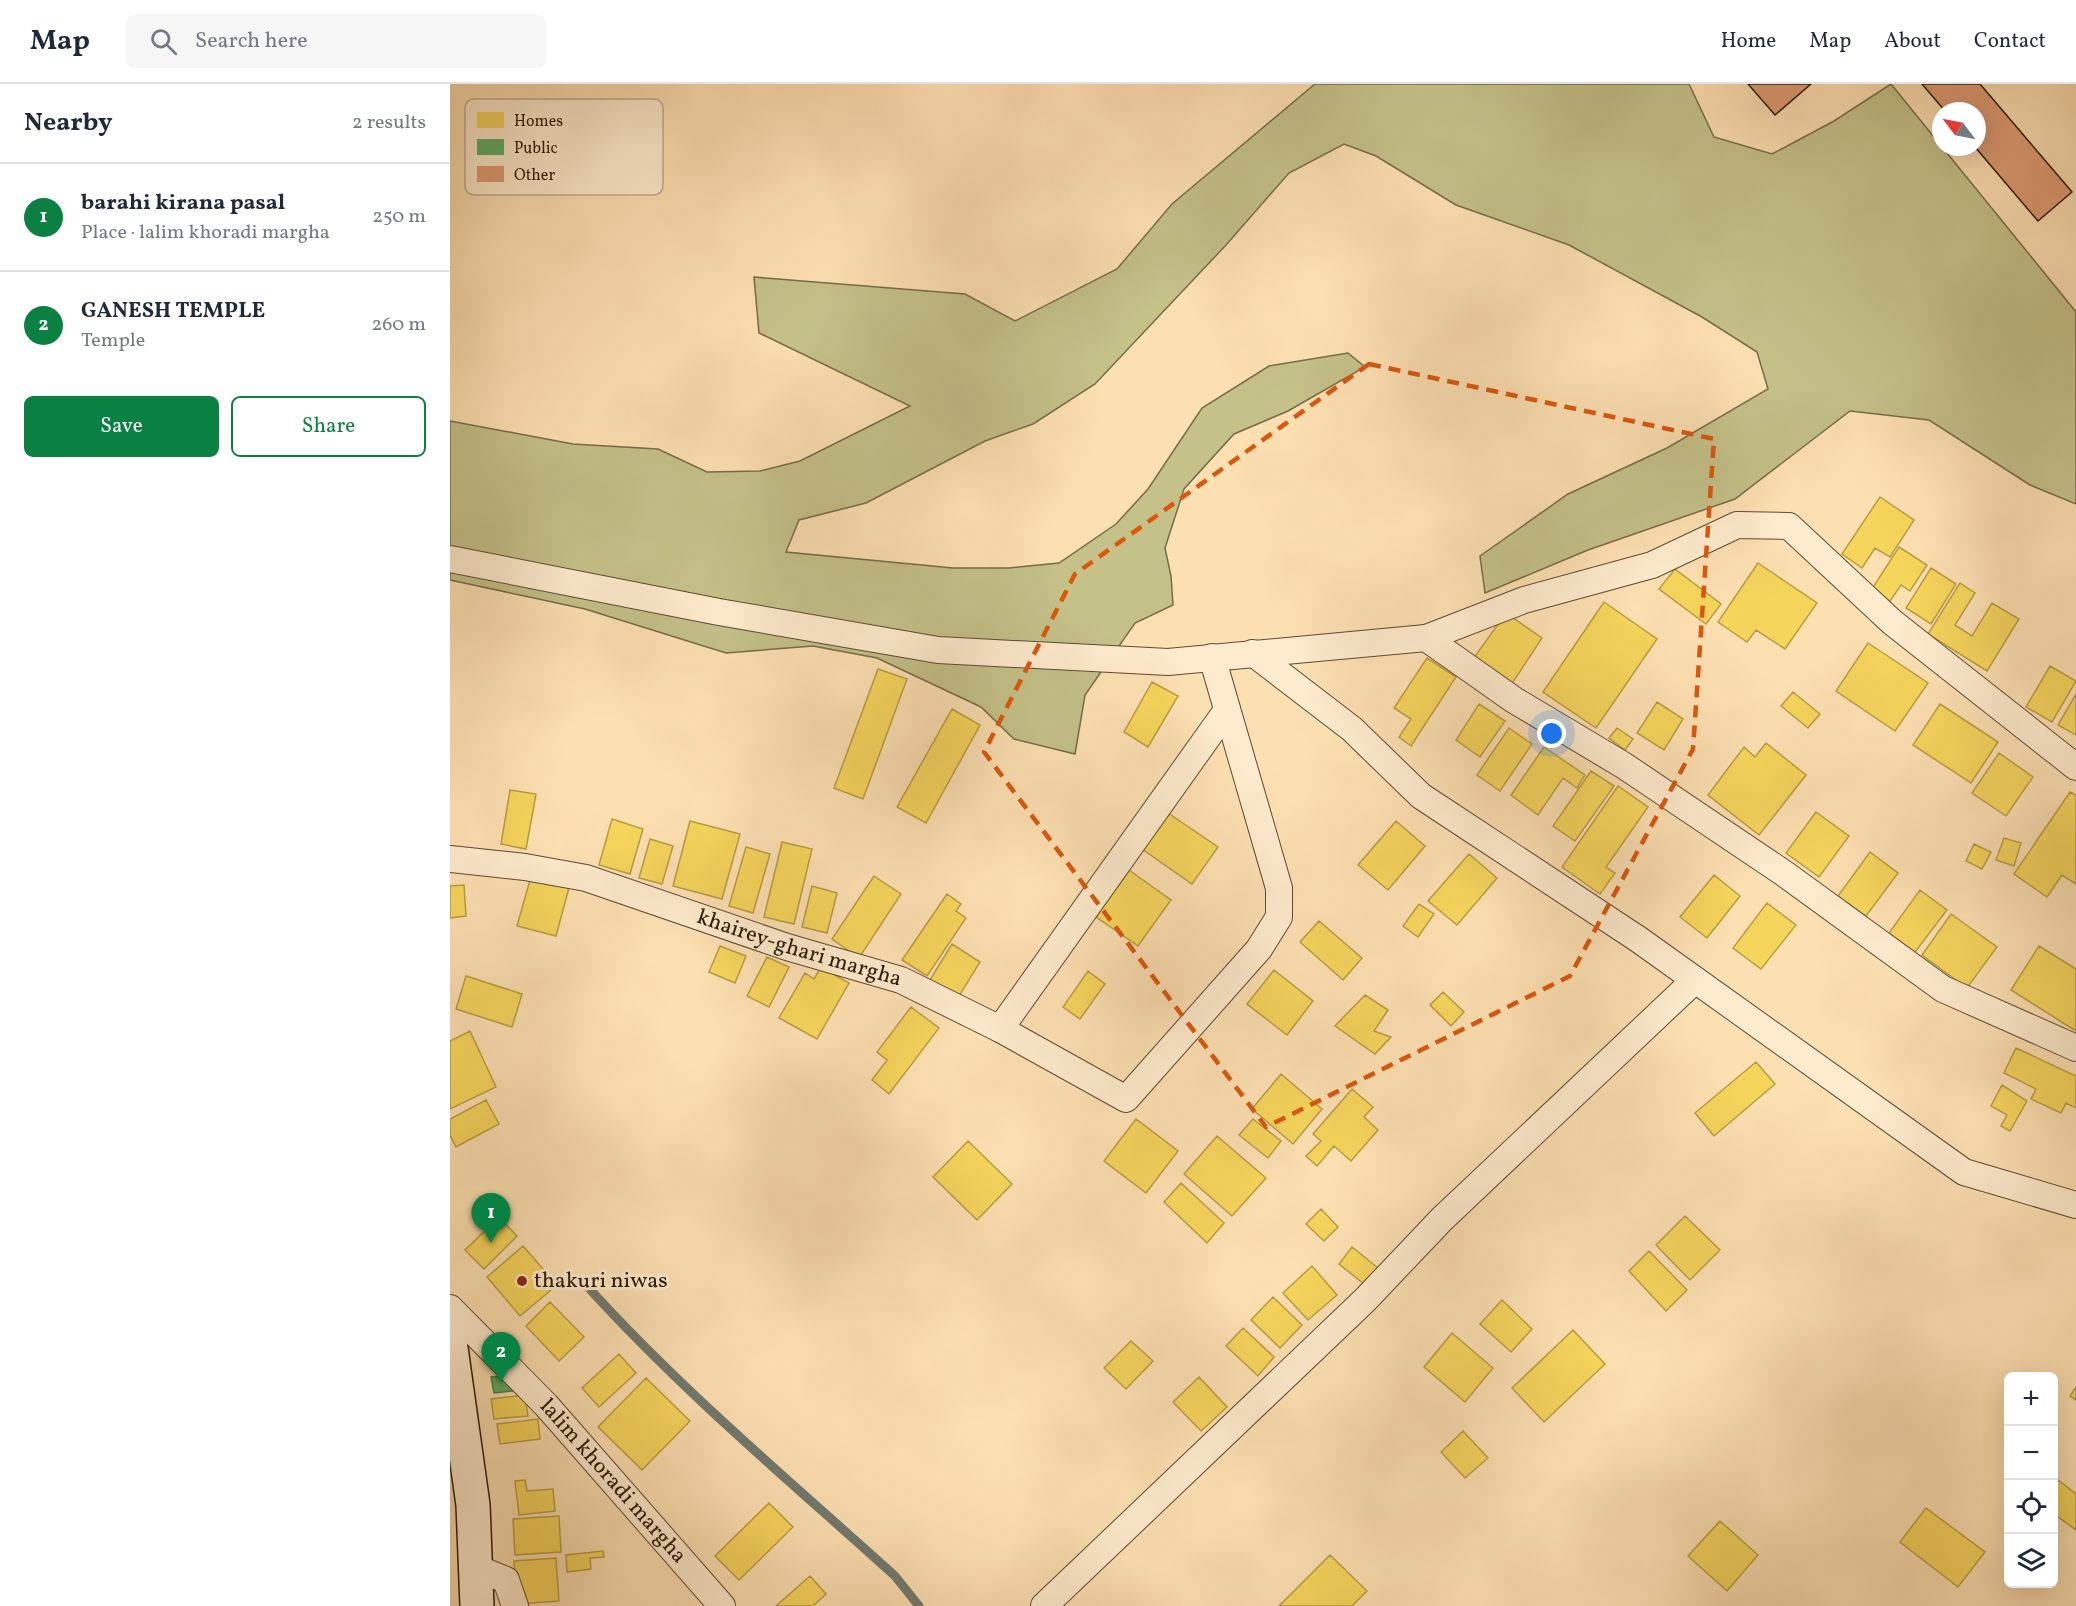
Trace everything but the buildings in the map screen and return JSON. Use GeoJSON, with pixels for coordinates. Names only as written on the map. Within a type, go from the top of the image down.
{"type":"FeatureCollection","features":[{"type":"Feature","properties":{"kind":"street"},"geometry":{"type":"LineString","coordinates":[[450,559],[719,612],[938,650],[1168,662],[1426,638],[1524,600],[1652,565],[1737,525],[1789,526],[1892,622],[2076,767]]}},
{"type":"Feature","properties":{"kind":"street"},"geometry":{"type":"LineString","coordinates":[[1426,638],[1514,700],[1623,765],[1775,867],[1943,989],[2076,1048]]}},
{"type":"Feature","properties":{"kind":"street"},"geometry":{"type":"LineString","coordinates":[[1253,653],[1352,729],[1421,796],[1695,980],[1964,1172],[2076,1205]]}},
{"type":"Feature","properties":{"kind":"street"},"geometry":{"type":"LineString","coordinates":[[1000,1029],[1227,710],[1212,657]]}},
{"type":"Feature","properties":{"kind":"street","name":"khairey-ghari margha"},"geometry":{"type":"LineString","coordinates":[[450,859],[525,867],[586,878],[787,947],[901,980],[1000,1029],[1126,1099],[1259,949],[1279,917],[1279,888],[1227,710]]}},
{"type":"Feature","properties":{"kind":"street"},"geometry":{"type":"LineString","coordinates":[[1044,1606],[1365,1300],[1450,1211],[1695,980]]}},
{"type":"Feature","properties":{"kind":"street","name":"lalim khoradi margha"},"geometry":{"type":"LineString","coordinates":[[450,1308],[546,1405],[722,1606]]}},
{"type":"Feature","properties":{"kind":"street"},"geometry":{"type":"LineString","coordinates":[[450,1341],[473,1505],[477,1606]]}},
{"type":"Feature","properties":{"kind":"street"},"geometry":{"type":"LineString","coordinates":[[474,1567],[506,1580],[515,1606]]}},
{"type":"Feature","properties":{"kind":"highlighted area"},"geometry":{"type":"Polygon","coordinates":[[[1369,364],[1714,439],[1693,749],[1570,976],[1266,1127],[984,752],[1075,574],[1369,364]]]}},
{"type":"Feature","properties":{"kind":"shaded area"},"geometry":{"type":"Polygon","coordinates":[[[1315,84],[1689,84],[1714,137],[1772,154],[1834,121],[1891,84],[1932,135],[1932,156],[1949,156],[2076,312],[2076,504],[2030,485],[1929,420],[1850,411],[1735,499],[1588,550],[1485,593],[1480,556],[1568,494],[1667,448],[1768,389],[1757,352],[1702,317],[1569,245],[1456,205],[1376,156],[1344,144],[1289,173],[1226,245],[1095,384],[1033,424],[985,441],[866,503],[799,520],[786,552],[953,568],[1009,568],[1059,563],[1116,524],[1148,489],[1202,408],[1269,366],[1348,353],[1365,367],[1288,411],[1234,434],[1184,489],[1165,548],[1171,576],[1173,605],[1135,623],[1085,695],[1075,754],[1014,739],[981,707],[877,658],[813,646],[726,653],[585,609],[450,580],[450,421],[573,444],[658,449],[707,472],[760,471],[800,461],[910,406],[759,333],[754,277],[965,294],[1015,321],[1117,269],[1172,204],[1315,84]]]}},
{"type":"Feature","properties":{"kind":"waterway"},"geometry":{"type":"LineString","coordinates":[[587,1286],[623,1325],[699,1399],[895,1576],[919,1606]]}},
{"type":"Feature","properties":{"kind":"place","name":"barahi kirana pasal"},"geometry":{"type":"Point","coordinates":[491,1243]}},
{"type":"Feature","properties":{"kind":"place","name":"thakuri niwas"},"geometry":{"type":"Point","coordinates":[522,1281]}},
{"type":"Feature","properties":{"kind":"place","name":"GANESH TEMPLE"},"geometry":{"type":"Point","coordinates":[501,1382]}}]}
